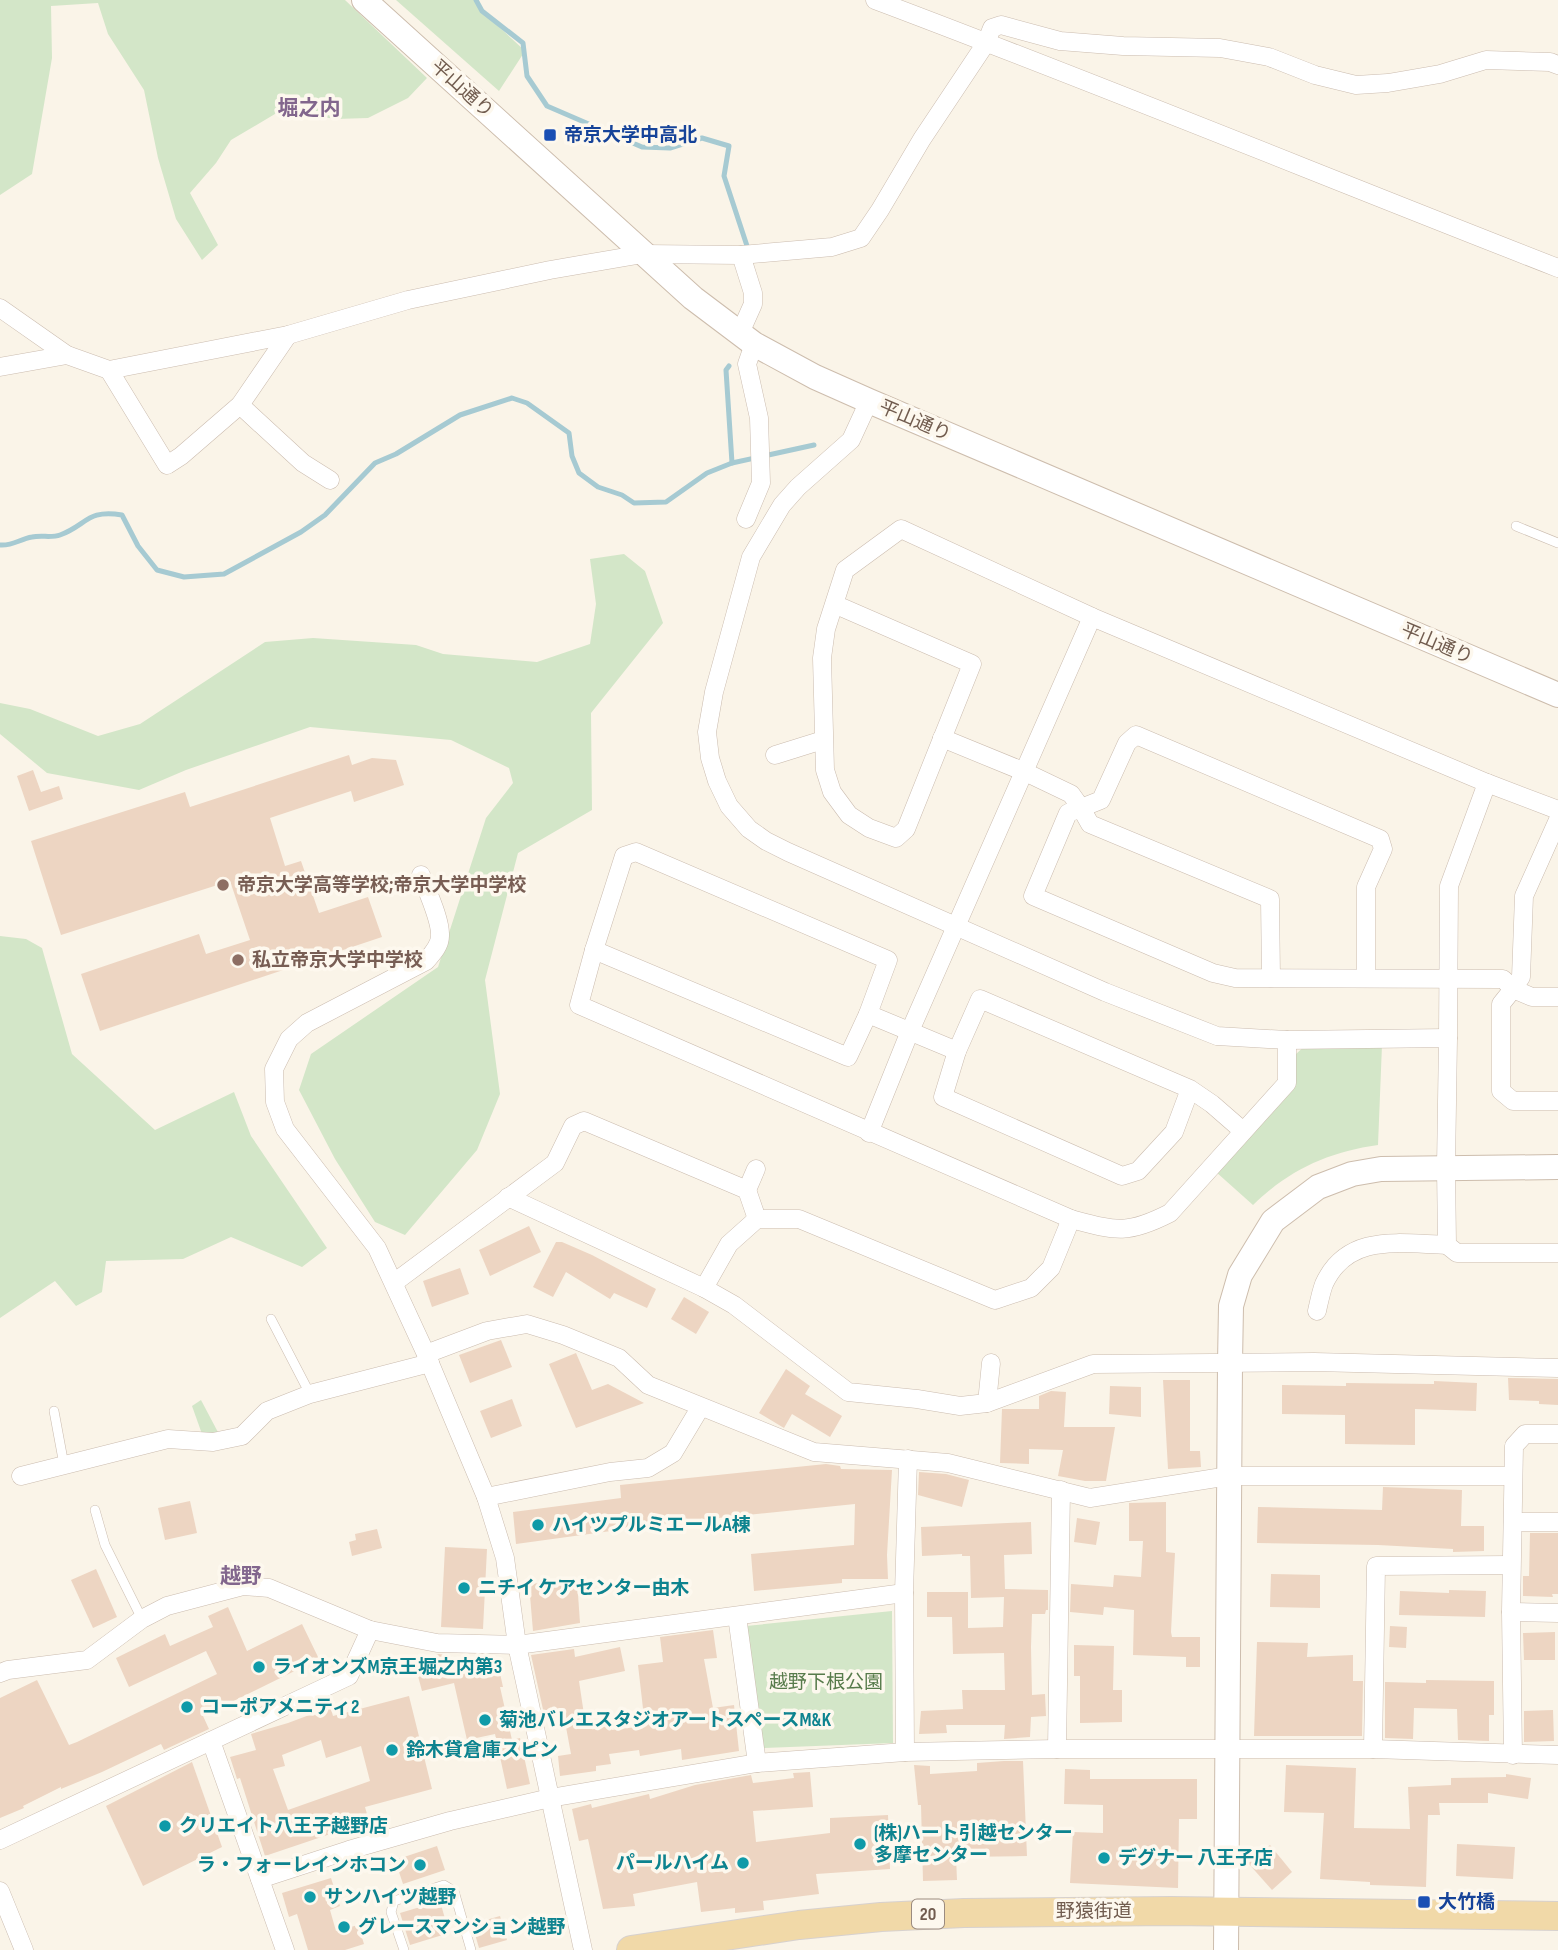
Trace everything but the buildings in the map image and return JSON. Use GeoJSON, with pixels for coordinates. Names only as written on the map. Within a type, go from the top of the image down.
{"type":"FeatureCollection","features":[{"type":"Feature","properties":{"kind":"main road","name":"平山通り"},"geometry":{"type":"LineString","coordinates":[[364,0],[643,254],[693,298],[747,339],[814,377],[1558,695]]}},
{"type":"Feature","properties":{"kind":"main road"},"geometry":{"type":"LineString","coordinates":[[1226,1950],[1231,1306],[1240,1275],[1273,1221],[1318,1187],[1352,1174],[1381,1169],[1558,1167]]}},
{"type":"Feature","properties":{"kind":"main road","name":"野猿街道"},"geometry":{"type":"LineString","coordinates":[[631,1950],[753,1931],[894,1916],[1048,1911],[1558,1916]]}},
{"type":"Feature","properties":{"kind":"street"},"geometry":{"type":"LineString","coordinates":[[875,0],[1558,268]]}},
{"type":"Feature","properties":{"kind":"street"},"geometry":{"type":"LineString","coordinates":[[0,308],[67,355],[109,370],[288,335],[422,296],[550,270],[643,254],[748,254],[820,249],[861,238],[986,43],[992,28],[1001,25],[1060,41],[1123,46],[1220,48],[1269,57],[1315,75],[1356,85],[1388,83],[1440,74],[1486,60],[1550,62],[1558,65]]}},
{"type":"Feature","properties":{"kind":"street"},"geometry":{"type":"LineString","coordinates":[[746,519],[761,483],[759,418],[747,364],[747,339],[753,304],[748,254]]}},
{"type":"Feature","properties":{"kind":"street"},"geometry":{"type":"LineString","coordinates":[[109,370],[167,465],[240,405],[288,335]]}},
{"type":"Feature","properties":{"kind":"street"},"geometry":{"type":"LineString","coordinates":[[0,367],[67,355]]}},
{"type":"Feature","properties":{"kind":"street"},"geometry":{"type":"LineString","coordinates":[[869,401],[851,440],[798,487],[782,505],[751,557],[714,692],[707,732],[710,758],[724,778],[729,806],[749,828],[766,841],[1105,992],[1217,1036],[1287,1040],[1448,1038]]}},
{"type":"Feature","properties":{"kind":"street"},"geometry":{"type":"LineString","coordinates":[[240,405],[303,463],[330,480]]}},
{"type":"Feature","properties":{"kind":"street"},"geometry":{"type":"LineString","coordinates":[[834,604],[972,664],[906,829],[896,838],[869,828],[849,815],[832,792],[825,770],[822,659],[826,629],[834,604],[845,570],[901,529],[1092,617],[1487,783],[1558,810]]}},
{"type":"Feature","properties":{"kind":"street"},"geometry":{"type":"LineString","coordinates":[[869,1133],[909,1031],[1092,617]]}},
{"type":"Feature","properties":{"kind":"street"},"geometry":{"type":"LineString","coordinates":[[1366,978],[1366,887],[1383,849],[1380,839],[1136,735],[1127,743],[1101,800],[1068,813],[1033,896],[1213,973],[1235,978],[1503,979],[1513,989],[1532,997],[1558,997]]}},
{"type":"Feature","properties":{"kind":"street"},"geometry":{"type":"LineString","coordinates":[[942,738],[1071,794],[1090,824],[1270,899],[1271,978]]}},
{"type":"Feature","properties":{"kind":"street"},"geometry":{"type":"LineString","coordinates":[[775,755],[823,740]]}},
{"type":"Feature","properties":{"kind":"street"},"geometry":{"type":"LineString","coordinates":[[1447,1245],[1450,886],[1487,783]]}},
{"type":"Feature","properties":{"kind":"street"},"geometry":{"type":"LineString","coordinates":[[1558,820],[1524,896],[1521,978],[1501,1004],[1502,1091],[1513,1101],[1558,1101]]}},
{"type":"Feature","properties":{"kind":"street"},"geometry":{"type":"LineString","coordinates":[[594,950],[848,1058],[888,960],[636,852],[624,856],[594,950],[579,1006],[784,1104],[869,1133],[1071,1219],[1109,1230],[1127,1230],[1146,1225],[1170,1213],[1287,1083],[1287,1040]]}},
{"type":"Feature","properties":{"kind":"street"},"geometry":{"type":"LineString","coordinates":[[421,875],[438,925],[440,936],[437,948],[426,961],[307,1023],[289,1038],[274,1069],[275,1102],[285,1129],[377,1248],[395,1282],[486,1497],[505,1558],[517,1645],[583,1950]]}},
{"type":"Feature","properties":{"kind":"street"},"geometry":{"type":"LineString","coordinates":[[1190,1089],[1174,1132],[1138,1171],[1122,1176],[943,1097],[957,1051],[980,999],[1190,1089],[1243,1131]]}},
{"type":"Feature","properties":{"kind":"street"},"geometry":{"type":"LineString","coordinates":[[868,1014],[957,1051]]}},
{"type":"Feature","properties":{"kind":"street"},"geometry":{"type":"LineString","coordinates":[[395,1282],[555,1163],[573,1126],[584,1121],[747,1190]]}},
{"type":"Feature","properties":{"kind":"street"},"geometry":{"type":"LineString","coordinates":[[756,1169],[747,1190],[757,1219]]}},
{"type":"Feature","properties":{"kind":"street"},"geometry":{"type":"LineString","coordinates":[[508,1198],[704,1288],[734,1305],[849,1392],[960,1406],[987,1403],[1093,1364],[1314,1362],[1558,1368]]}},
{"type":"Feature","properties":{"kind":"street"},"geometry":{"type":"LineString","coordinates":[[704,1288],[729,1244],[757,1219],[799,1219],[995,1308],[1031,1289],[1051,1268],[1071,1219]]}},
{"type":"Feature","properties":{"kind":"street"},"geometry":{"type":"LineString","coordinates":[[1317,1311],[1324,1284],[1336,1265],[1350,1252],[1372,1243],[1447,1245],[1457,1254],[1558,1253]]}},
{"type":"Feature","properties":{"kind":"street"},"geometry":{"type":"LineString","coordinates":[[21,1476],[168,1439],[213,1443],[242,1436],[267,1411],[310,1394],[428,1358],[487,1331],[527,1324],[620,1358],[648,1385],[814,1452],[948,1463],[1090,1498],[1229,1476],[1512,1476]]}},
{"type":"Feature","properties":{"kind":"street"},"geometry":{"type":"LineString","coordinates":[[987,1403],[991,1363]]}},
{"type":"Feature","properties":{"kind":"street"},"geometry":{"type":"LineString","coordinates":[[486,1497],[610,1472],[648,1468],[673,1453],[701,1408]]}},
{"type":"Feature","properties":{"kind":"street"},"geometry":{"type":"LineString","coordinates":[[1513,1755],[1511,1565],[1514,1446],[1525,1434],[1558,1434]]}},
{"type":"Feature","properties":{"kind":"street"},"geometry":{"type":"LineString","coordinates":[[905,1752],[904,1593],[908,1459]]}},
{"type":"Feature","properties":{"kind":"street"},"geometry":{"type":"LineString","coordinates":[[1057,1749],[1061,1490]]}},
{"type":"Feature","properties":{"kind":"street"},"geometry":{"type":"LineString","coordinates":[[1513,1522],[1558,1522]]}},
{"type":"Feature","properties":{"kind":"street"},"geometry":{"type":"LineString","coordinates":[[1373,1749],[1376,1566],[1511,1565]]}},
{"type":"Feature","properties":{"kind":"street"},"geometry":{"type":"LineString","coordinates":[[3,1669],[87,1660],[142,1619],[167,1606],[243,1586],[269,1588],[370,1630],[437,1643],[517,1645],[904,1593]]}},
{"type":"Feature","properties":{"kind":"street"},"geometry":{"type":"LineString","coordinates":[[1511,1612],[1558,1613]]}},
{"type":"Feature","properties":{"kind":"street"},"geometry":{"type":"LineString","coordinates":[[737,1616],[757,1763]]}},
{"type":"Feature","properties":{"kind":"street"},"geometry":{"type":"LineString","coordinates":[[0,1840],[349,1676],[370,1630]]}},
{"type":"Feature","properties":{"kind":"street"},"geometry":{"type":"LineString","coordinates":[[211,1741],[285,1950]]}},
{"type":"Feature","properties":{"kind":"street"},"geometry":{"type":"LineString","coordinates":[[260,1879],[438,1824],[550,1798],[757,1763],[905,1752],[1227,1747],[1558,1755]]}},
{"type":"Feature","properties":{"kind":"street"},"geometry":{"type":"LineString","coordinates":[[0,1891],[24,1950]]}},
{"type":"Feature","properties":{"kind":"lane"},"geometry":{"type":"LineString","coordinates":[[1516,526],[1558,543]]}},
{"type":"Feature","properties":{"kind":"lane"},"geometry":{"type":"LineString","coordinates":[[271,1320],[310,1394]]}},
{"type":"Feature","properties":{"kind":"lane"},"geometry":{"type":"LineString","coordinates":[[54,1411],[64,1465]]}},
{"type":"Feature","properties":{"kind":"lane"},"geometry":{"type":"LineString","coordinates":[[95,1510],[105,1545],[142,1619]]}},
{"type":"Feature","properties":{"kind":"lane"},"geometry":{"type":"LineString","coordinates":[[404,1950],[391,1912],[394,1901],[444,1885],[454,1891],[471,1950]]}},
{"type":"Feature","properties":{"kind":"green space"},"geometry":{"type":"Polygon","coordinates":[[[0,0],[345,0],[427,78],[408,98],[368,118],[336,119],[280,111],[231,140],[216,163],[190,193],[218,245],[202,260],[176,219],[158,158],[144,90],[108,34],[98,3],[51,6],[52,58],[32,174],[0,195],[0,0]]]}},
{"type":"Feature","properties":{"kind":"green space"},"geometry":{"type":"Polygon","coordinates":[[[396,0],[478,0],[482,11],[525,51],[499,91],[396,0]]]}},
{"type":"Feature","properties":{"kind":"green space"},"geometry":{"type":"Polygon","coordinates":[[[624,554],[645,571],[663,623],[591,713],[592,810],[518,853],[485,980],[500,1094],[477,1150],[405,1235],[375,1222],[335,1159],[299,1090],[311,1054],[438,967],[486,818],[513,783],[509,768],[451,740],[310,727],[186,770],[139,790],[47,773],[0,734],[0,703],[30,709],[98,736],[140,724],[265,642],[313,638],[416,645],[443,654],[537,662],[590,644],[596,604],[590,559],[624,554]]]}},
{"type":"Feature","properties":{"kind":"green space"},"geometry":{"type":"Polygon","coordinates":[[[0,936],[26,939],[42,948],[72,1054],[155,1130],[234,1092],[251,1136],[327,1248],[302,1267],[231,1237],[183,1259],[106,1261],[102,1292],[76,1306],[55,1281],[0,1318],[0,936]]]}},
{"type":"Feature","properties":{"kind":"green space"},"geometry":{"type":"Polygon","coordinates":[[[1307,1044],[1382,1045],[1378,1145],[1342,1152],[1310,1164],[1281,1182],[1253,1205],[1216,1172],[1295,1083],[1296,1054],[1307,1044]]]}},
{"type":"Feature","properties":{"kind":"green space"},"geometry":{"type":"Polygon","coordinates":[[[201,1400],[220,1436],[202,1434],[192,1406],[201,1400]]]}},
{"type":"Feature","properties":{"kind":"green space","name":"越野下根公園"},"geometry":{"type":"Polygon","coordinates":[[[892,1611],[893,1743],[764,1748],[746,1626],[892,1611]]]}},
{"type":"Feature","properties":{"kind":"waterway"},"geometry":{"type":"LineString","coordinates":[[476,0],[482,11],[523,43],[527,76],[547,106],[642,147],[670,148],[702,138],[729,146],[724,176],[749,252]]}},
{"type":"Feature","properties":{"kind":"waterway"},"geometry":{"type":"LineString","coordinates":[[729,366],[726,370],[732,463]]}},
{"type":"Feature","properties":{"kind":"waterway"},"geometry":{"type":"LineString","coordinates":[[0,545],[32,537],[60,535],[101,514],[122,515],[138,546],[157,570],[184,577],[224,574],[301,532],[325,515],[375,463],[396,454],[460,415],[512,398],[527,403],[569,433],[572,456],[579,473],[598,487],[622,495],[634,503],[666,502],[707,473],[732,463],[814,445]]}},
{"type":"Feature","properties":{"kind":"place","name":"帝京大学中高北"},"geometry":{"type":"Point","coordinates":[550,135]}},
{"type":"Feature","properties":{"kind":"place","name":"帝京大学高等学校;帝京大学中学校"},"geometry":{"type":"Point","coordinates":[223,885]}},
{"type":"Feature","properties":{"kind":"place","name":"私立帝京大学中学校"},"geometry":{"type":"Point","coordinates":[238,960]}},
{"type":"Feature","properties":{"kind":"place","name":"ハイツプルミエールA棟"},"geometry":{"type":"Point","coordinates":[538,1525]}},
{"type":"Feature","properties":{"kind":"place","name":"ニチイ ケアセンター由木"},"geometry":{"type":"Point","coordinates":[464,1588]}},
{"type":"Feature","properties":{"kind":"place","name":"ライオンズM京王堀之内第3"},"geometry":{"type":"Point","coordinates":[259,1667]}},
{"type":"Feature","properties":{"kind":"place","name":"コーポアメニティ2"},"geometry":{"type":"Point","coordinates":[187,1707]}},
{"type":"Feature","properties":{"kind":"place","name":"菊池バレエスタジオアートスペースM&K"},"geometry":{"type":"Point","coordinates":[485,1720]}},
{"type":"Feature","properties":{"kind":"place","name":"鈴木貸倉庫スピン"},"geometry":{"type":"Point","coordinates":[392,1750]}},
{"type":"Feature","properties":{"kind":"place","name":"クリエイト八王子越野店"},"geometry":{"type":"Point","coordinates":[165,1826]}},
{"type":"Feature","properties":{"kind":"place","name":"(株)ハート引越センター 多摩センター"},"geometry":{"type":"Point","coordinates":[860,1844]}},
{"type":"Feature","properties":{"kind":"place","name":"デグナー 八王子店"},"geometry":{"type":"Point","coordinates":[1104,1858]}},
{"type":"Feature","properties":{"kind":"place","name":"パールハイム"},"geometry":{"type":"Point","coordinates":[743,1863]}},
{"type":"Feature","properties":{"kind":"place","name":"ラ・フォーレインホコン"},"geometry":{"type":"Point","coordinates":[420,1865]}},
{"type":"Feature","properties":{"kind":"place","name":"サンハイツ越野"},"geometry":{"type":"Point","coordinates":[310,1897]}},
{"type":"Feature","properties":{"kind":"place","name":"大竹橋"},"geometry":{"type":"Point","coordinates":[1424,1902]}},
{"type":"Feature","properties":{"kind":"place","name":"グレースマンション越野"},"geometry":{"type":"Point","coordinates":[344,1927]}},
{"type":"Feature","properties":{"kind":"district","name":"堀之内"},"geometry":{"type":"Point","coordinates":[309,108]}},
{"type":"Feature","properties":{"kind":"district","name":"越野"},"geometry":{"type":"Point","coordinates":[241,1576]}}]}
